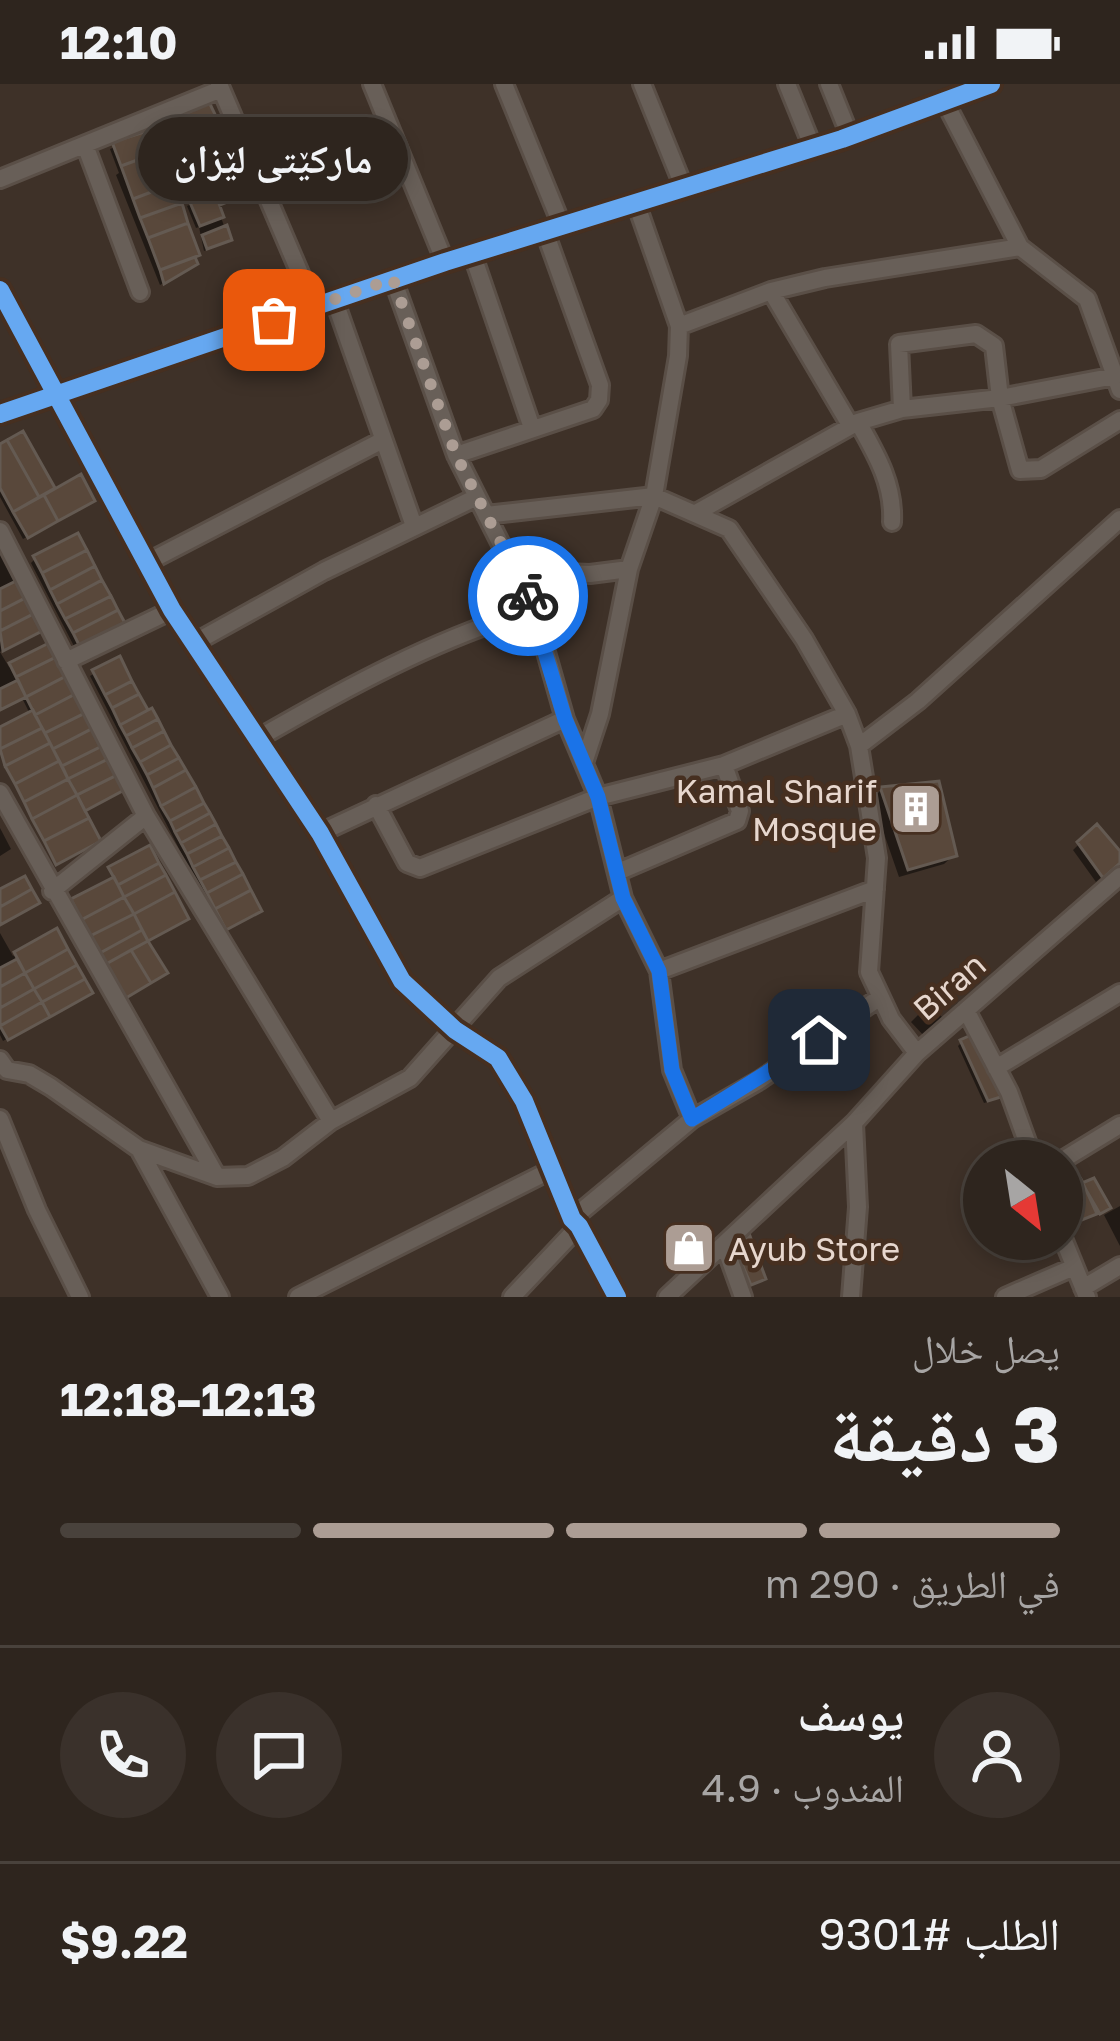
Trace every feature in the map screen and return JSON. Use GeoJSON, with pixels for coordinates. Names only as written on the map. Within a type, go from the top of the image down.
{"type":"FeatureCollection","features":[{"type":"Feature","properties":{"kind":"street"},"geometry":{"type":"LineString","coordinates":[[372,84],[445,262]]}},
{"type":"Feature","properties":{"kind":"street"},"geometry":{"type":"LineString","coordinates":[[456,455],[593,409],[600,385],[504,84]]}},
{"type":"Feature","properties":{"kind":"street"},"geometry":{"type":"LineString","coordinates":[[642,84],[684,188]]}},
{"type":"Feature","properties":{"kind":"street"},"geometry":{"type":"LineString","coordinates":[[787,84],[814,148]]}},
{"type":"Feature","properties":{"kind":"street"},"geometry":{"type":"LineString","coordinates":[[829,84],[850,136]]}},
{"type":"Feature","properties":{"kind":"street"},"geometry":{"type":"LineString","coordinates":[[0,414],[334,298],[850,136],[982,86]]}},
{"type":"Feature","properties":{"kind":"street"},"geometry":{"type":"LineString","coordinates":[[0,179],[220,87],[314,306]]}},
{"type":"Feature","properties":{"kind":"street"},"geometry":{"type":"LineString","coordinates":[[696,513],[854,423],[902,409],[1118,382],[1087,299],[1019,247],[944,102]]}},
{"type":"Feature","properties":{"kind":"street"},"geometry":{"type":"LineString","coordinates":[[85,145],[140,292]]}},
{"type":"Feature","properties":{"kind":"street"},"geometry":{"type":"LineString","coordinates":[[584,763],[600,714],[628,569],[654,496],[678,356],[679,326],[636,203]]}},
{"type":"Feature","properties":{"kind":"street"},"geometry":{"type":"LineString","coordinates":[[679,326],[771,290],[892,265],[1019,247]]}},
{"type":"Feature","properties":{"kind":"street"},"geometry":{"type":"LineString","coordinates":[[472,253],[532,428]]}},
{"type":"Feature","properties":{"kind":"street"},"geometry":{"type":"LineString","coordinates":[[393,279],[456,455],[534,610],[565,719],[598,797],[623,898],[659,971],[672,1070],[692,1119]]}},
{"type":"Feature","properties":{"kind":"street"},"geometry":{"type":"LineString","coordinates":[[0,290],[172,610],[320,833],[402,981],[455,1030],[498,1058],[524,1101],[549,1171],[617,1297]]}},
{"type":"Feature","properties":{"kind":"street"},"geometry":{"type":"LineString","coordinates":[[771,290],[887,481],[892,522]]}},
{"type":"Feature","properties":{"kind":"street"},"geometry":{"type":"LineString","coordinates":[[334,298],[414,526]]}},
{"type":"Feature","properties":{"kind":"street"},"geometry":{"type":"LineString","coordinates":[[902,409],[899,344],[976,334],[994,346],[1000,398],[1020,470],[1041,469],[1120,420]]}},
{"type":"Feature","properties":{"kind":"street"},"geometry":{"type":"LineString","coordinates":[[146,563],[383,440]]}},
{"type":"Feature","properties":{"kind":"street"},"geometry":{"type":"LineString","coordinates":[[486,515],[654,496],[729,529],[793,622],[847,713],[859,746],[877,858],[869,972],[879,998],[917,1053]]}},
{"type":"Feature","properties":{"kind":"street"},"geometry":{"type":"LineString","coordinates":[[194,643],[477,497]]}},
{"type":"Feature","properties":{"kind":"street"},"geometry":{"type":"LineString","coordinates":[[859,746],[918,701],[1120,519]]}},
{"type":"Feature","properties":{"kind":"street"},"geometry":{"type":"LineString","coordinates":[[0,531],[146,816],[331,1121]]}},
{"type":"Feature","properties":{"kind":"street"},"geometry":{"type":"LineString","coordinates":[[516,571],[590,574],[628,569]]}},
{"type":"Feature","properties":{"kind":"street"},"geometry":{"type":"LineString","coordinates":[[66,661],[172,610]]}},
{"type":"Feature","properties":{"kind":"street"},"geometry":{"type":"LineString","coordinates":[[257,739],[323,700],[494,621],[534,610]]}},
{"type":"Feature","properties":{"kind":"street"},"geometry":{"type":"LineString","coordinates":[[376,805],[407,862],[421,868],[598,797],[724,765],[847,713]]}},
{"type":"Feature","properties":{"kind":"street"},"geometry":{"type":"LineString","coordinates":[[320,833],[565,719]]}},
{"type":"Feature","properties":{"kind":"street"},"geometry":{"type":"LineString","coordinates":[[618,872],[737,821],[740,811],[724,765]]}},
{"type":"Feature","properties":{"kind":"street"},"geometry":{"type":"LineString","coordinates":[[0,793],[217,1177]]}},
{"type":"Feature","properties":{"kind":"street"},"geometry":{"type":"LineString","coordinates":[[52,891],[146,816]]}},
{"type":"Feature","properties":{"kind":"street","name":"Biran"},"geometry":{"type":"LineString","coordinates":[[668,1297],[854,1123],[917,1053],[1120,876]]}},
{"type":"Feature","properties":{"kind":"street"},"geometry":{"type":"LineString","coordinates":[[659,971],[875,889]]}},
{"type":"Feature","properties":{"kind":"street"},"geometry":{"type":"LineString","coordinates":[[2,1070],[29,1074],[139,1148],[217,1177],[248,1176],[331,1121],[410,1078],[499,978],[623,898]]}},
{"type":"Feature","properties":{"kind":"street"},"geometry":{"type":"LineString","coordinates":[[996,1068],[1120,993]]}},
{"type":"Feature","properties":{"kind":"street"},"geometry":{"type":"LineString","coordinates":[[512,1297],[576,1223],[692,1119],[760,1080],[879,998]]}},
{"type":"Feature","properties":{"kind":"street"},"geometry":{"type":"LineString","coordinates":[[966,1010],[1025,1140]]}},
{"type":"Feature","properties":{"kind":"street"},"geometry":{"type":"LineString","coordinates":[[0,1120],[80,1297]]}},
{"type":"Feature","properties":{"kind":"street"},"geometry":{"type":"LineString","coordinates":[[851,1297],[858,1207],[854,1123]]}},
{"type":"Feature","properties":{"kind":"street"},"geometry":{"type":"LineString","coordinates":[[1083,1148],[1120,1125]]}},
{"type":"Feature","properties":{"kind":"street"},"geometry":{"type":"LineString","coordinates":[[139,1148],[220,1297]]}},
{"type":"Feature","properties":{"kind":"street"},"geometry":{"type":"LineString","coordinates":[[298,1297],[549,1171]]}},
{"type":"Feature","properties":{"kind":"street"},"geometry":{"type":"LineString","coordinates":[[724,1244],[743,1297]]}},
{"type":"Feature","properties":{"kind":"street"},"geometry":{"type":"LineString","coordinates":[[1071,1260],[1085,1292],[1120,1266]]}},
{"type":"Feature","properties":{"kind":"street"},"geometry":{"type":"LineString","coordinates":[[1005,1297],[1074,1267]]}},
{"type":"Feature","properties":{"kind":"building"},"geometry":{"type":"Polygon","coordinates":[[[209,102],[223,131],[168,157],[155,129],[209,102]]]}},
{"type":"Feature","properties":{"kind":"building"},"geometry":{"type":"Polygon","coordinates":[[[154,129],[162,151],[121,166],[112,142],[154,129]]]}},
{"type":"Feature","properties":{"kind":"building"},"geometry":{"type":"Polygon","coordinates":[[[204,141],[218,170],[182,187],[168,157],[204,141]]]}},
{"type":"Feature","properties":{"kind":"building"},"geometry":{"type":"Polygon","coordinates":[[[162,151],[175,183],[133,199],[121,166],[162,151]]]}},
{"type":"Feature","properties":{"kind":"building"},"geometry":{"type":"Polygon","coordinates":[[[243,178],[249,193],[220,205],[214,190],[243,178]]]}},
{"type":"Feature","properties":{"kind":"building"},"geometry":{"type":"Polygon","coordinates":[[[175,183],[182,203],[140,218],[133,199],[175,183]]]}},
{"type":"Feature","properties":{"kind":"building"},"geometry":{"type":"Polygon","coordinates":[[[214,190],[224,217],[200,226],[189,200],[214,190]]]}},
{"type":"Feature","properties":{"kind":"building"},"geometry":{"type":"Polygon","coordinates":[[[182,203],[188,223],[148,238],[140,218],[182,203]]]}},
{"type":"Feature","properties":{"kind":"building"},"geometry":{"type":"Polygon","coordinates":[[[188,223],[200,255],[160,270],[148,238],[188,223]]]}},
{"type":"Feature","properties":{"kind":"building"},"geometry":{"type":"Polygon","coordinates":[[[227,225],[232,240],[207,249],[202,235],[227,225]]]}},
{"type":"Feature","properties":{"kind":"building"},"geometry":{"type":"Polygon","coordinates":[[[195,257],[198,264],[164,284],[160,270],[195,257]]]}},
{"type":"Feature","properties":{"kind":"building"},"geometry":{"type":"Polygon","coordinates":[[[23,431],[55,488],[39,497],[7,440],[23,431]]]}},
{"type":"Feature","properties":{"kind":"building"},"geometry":{"type":"Polygon","coordinates":[[[7,440],[39,497],[13,512],[0,488],[0,444],[7,440]]]}},
{"type":"Feature","properties":{"kind":"building"},"geometry":{"type":"Polygon","coordinates":[[[81,474],[95,501],[58,521],[44,495],[81,474]]]}},
{"type":"Feature","properties":{"kind":"building"},"geometry":{"type":"Polygon","coordinates":[[[44,495],[58,521],[28,538],[13,512],[44,495]]]}},
{"type":"Feature","properties":{"kind":"building"},"geometry":{"type":"Polygon","coordinates":[[[78,533],[87,550],[42,573],[33,556],[78,533]]]}},
{"type":"Feature","properties":{"kind":"building"},"geometry":{"type":"Polygon","coordinates":[[[87,550],[95,566],[50,590],[42,573],[87,550]]]}},
{"type":"Feature","properties":{"kind":"building"},"geometry":{"type":"Polygon","coordinates":[[[95,566],[102,580],[57,604],[50,590],[95,566]]]}},
{"type":"Feature","properties":{"kind":"building"},"geometry":{"type":"Polygon","coordinates":[[[20,579],[29,596],[0,611],[0,589],[20,579]]]}},
{"type":"Feature","properties":{"kind":"building"},"geometry":{"type":"Polygon","coordinates":[[[102,580],[111,596],[65,619],[57,604],[102,580]]]}},
{"type":"Feature","properties":{"kind":"building"},"geometry":{"type":"Polygon","coordinates":[[[29,596],[37,612],[0,631],[0,611],[29,596]]]}},
{"type":"Feature","properties":{"kind":"building"},"geometry":{"type":"Polygon","coordinates":[[[111,596],[118,610],[73,633],[65,619],[111,596]]]}},
{"type":"Feature","properties":{"kind":"building"},"geometry":{"type":"Polygon","coordinates":[[[118,610],[126,625],[81,649],[73,633],[118,610]]]}},
{"type":"Feature","properties":{"kind":"building"},"geometry":{"type":"Polygon","coordinates":[[[37,612],[46,629],[3,651],[0,631],[37,612]]]}},
{"type":"Feature","properties":{"kind":"building"},"geometry":{"type":"Polygon","coordinates":[[[51,642],[58,656],[16,677],[9,663],[51,642]]]}},
{"type":"Feature","properties":{"kind":"building"},"geometry":{"type":"Polygon","coordinates":[[[58,656],[68,675],[26,697],[16,677],[58,656]]]}},
{"type":"Feature","properties":{"kind":"building"},"geometry":{"type":"Polygon","coordinates":[[[120,656],[132,681],[105,695],[92,670],[120,656]]]}},
{"type":"Feature","properties":{"kind":"building"},"geometry":{"type":"Polygon","coordinates":[[[68,675],[77,693],[35,715],[26,697],[68,675]]]}},
{"type":"Feature","properties":{"kind":"building"},"geometry":{"type":"Polygon","coordinates":[[[18,680],[26,697],[0,710],[0,689],[18,680]]]}},
{"type":"Feature","properties":{"kind":"building"},"geometry":{"type":"Polygon","coordinates":[[[132,681],[139,694],[112,708],[105,695],[132,681]]]}},
{"type":"Feature","properties":{"kind":"building"},"geometry":{"type":"Polygon","coordinates":[[[77,693],[87,712],[45,733],[35,715],[77,693]]]}},
{"type":"Feature","properties":{"kind":"building"},"geometry":{"type":"Polygon","coordinates":[[[139,694],[148,710],[120,725],[112,708],[139,694]]]}},
{"type":"Feature","properties":{"kind":"building"},"geometry":{"type":"Polygon","coordinates":[[[152,708],[158,719],[126,736],[120,725],[152,708]]]}},
{"type":"Feature","properties":{"kind":"building"},"geometry":{"type":"Polygon","coordinates":[[[33,710],[42,728],[0,749],[0,727],[33,710]]]}},
{"type":"Feature","properties":{"kind":"building"},"geometry":{"type":"Polygon","coordinates":[[[87,712],[95,727],[53,749],[45,733],[87,712]]]}},
{"type":"Feature","properties":{"kind":"building"},"geometry":{"type":"Polygon","coordinates":[[[158,719],[164,731],[132,748],[126,736],[158,719]]]}},
{"type":"Feature","properties":{"kind":"building"},"geometry":{"type":"Polygon","coordinates":[[[95,727],[104,745],[62,766],[53,749],[95,727]]]}},
{"type":"Feature","properties":{"kind":"building"},"geometry":{"type":"Polygon","coordinates":[[[42,728],[50,743],[5,766],[0,749],[42,728]]]}},
{"type":"Feature","properties":{"kind":"building"},"geometry":{"type":"Polygon","coordinates":[[[164,731],[171,745],[140,762],[132,748],[164,731]]]}},
{"type":"Feature","properties":{"kind":"building"},"geometry":{"type":"Polygon","coordinates":[[[50,743],[59,761],[15,784],[5,766],[50,743]]]}},
{"type":"Feature","properties":{"kind":"building"},"geometry":{"type":"Polygon","coordinates":[[[104,745],[110,758],[68,779],[62,766],[104,745]]]}},
{"type":"Feature","properties":{"kind":"building"},"geometry":{"type":"Polygon","coordinates":[[[171,745],[179,758],[147,775],[140,762],[171,745]]]}},
{"type":"Feature","properties":{"kind":"building"},"geometry":{"type":"Polygon","coordinates":[[[110,758],[119,774],[77,795],[68,779],[110,758]]]}},
{"type":"Feature","properties":{"kind":"building"},"geometry":{"type":"Polygon","coordinates":[[[179,758],[186,770],[153,788],[147,775],[179,758]]]}},
{"type":"Feature","properties":{"kind":"building"},"geometry":{"type":"Polygon","coordinates":[[[59,761],[68,779],[24,802],[15,784],[59,761]]]}},
{"type":"Feature","properties":{"kind":"building"},"geometry":{"type":"Polygon","coordinates":[[[186,770],[196,787],[161,806],[153,788],[186,770]]]}},
{"type":"Feature","properties":{"kind":"building"},"geometry":{"type":"Polygon","coordinates":[[[119,774],[126,789],[85,811],[77,795],[119,774]]]}},
{"type":"Feature","properties":{"kind":"building"},"geometry":{"type":"Polygon","coordinates":[[[68,779],[77,795],[32,819],[24,802],[68,779]]]}},
{"type":"Feature","properties":{"kind":"building","name":"Kamal Sharif Mosque"},"geometry":{"type":"Polygon","coordinates":[[[939,781],[957,856],[908,870],[880,787],[939,781]]]}},
{"type":"Feature","properties":{"kind":"building"},"geometry":{"type":"Polygon","coordinates":[[[196,787],[204,803],[170,821],[161,806],[196,787]]]}},
{"type":"Feature","properties":{"kind":"building"},"geometry":{"type":"Polygon","coordinates":[[[77,795],[89,818],[44,841],[32,819],[77,795]]]}},
{"type":"Feature","properties":{"kind":"building"},"geometry":{"type":"Polygon","coordinates":[[[204,803],[210,813],[175,832],[170,821],[204,803]]]}},
{"type":"Feature","properties":{"kind":"building"},"geometry":{"type":"Polygon","coordinates":[[[210,813],[216,824],[181,843],[175,832],[210,813]]]}},
{"type":"Feature","properties":{"kind":"building"},"geometry":{"type":"Polygon","coordinates":[[[89,818],[101,841],[56,865],[44,841],[89,818]]]}},
{"type":"Feature","properties":{"kind":"building"},"geometry":{"type":"Polygon","coordinates":[[[216,824],[222,836],[187,854],[181,843],[216,824]]]}},
{"type":"Feature","properties":{"kind":"building"},"geometry":{"type":"Polygon","coordinates":[[[1097,824],[1120,851],[1120,863],[1103,878],[1077,842],[1097,824]]]}},
{"type":"Feature","properties":{"kind":"building"},"geometry":{"type":"Polygon","coordinates":[[[222,836],[229,848],[193,867],[187,854],[222,836]]]}},
{"type":"Feature","properties":{"kind":"building"},"geometry":{"type":"Polygon","coordinates":[[[150,845],[159,863],[118,885],[108,867],[150,845]]]}},
{"type":"Feature","properties":{"kind":"building"},"geometry":{"type":"Polygon","coordinates":[[[229,848],[236,862],[200,880],[193,867],[229,848]]]}},
{"type":"Feature","properties":{"kind":"building"},"geometry":{"type":"Polygon","coordinates":[[[236,862],[243,874],[207,893],[200,880],[236,862]]]}},
{"type":"Feature","properties":{"kind":"building"},"geometry":{"type":"Polygon","coordinates":[[[159,863],[166,875],[124,897],[118,885],[159,863]]]}},
{"type":"Feature","properties":{"kind":"building"},"geometry":{"type":"Polygon","coordinates":[[[243,874],[251,890],[215,909],[207,893],[243,874]]]}},
{"type":"Feature","properties":{"kind":"building"},"geometry":{"type":"Polygon","coordinates":[[[166,875],[175,892],[134,914],[124,897],[166,875]]]}},
{"type":"Feature","properties":{"kind":"building"},"geometry":{"type":"Polygon","coordinates":[[[25,876],[32,889],[0,907],[0,889],[25,876]]]}},
{"type":"Feature","properties":{"kind":"building"},"geometry":{"type":"Polygon","coordinates":[[[114,877],[124,897],[81,920],[71,899],[114,877]]]}},
{"type":"Feature","properties":{"kind":"building"},"geometry":{"type":"Polygon","coordinates":[[[32,889],[40,903],[0,925],[0,907],[32,889]]]}},
{"type":"Feature","properties":{"kind":"building"},"geometry":{"type":"Polygon","coordinates":[[[251,890],[262,911],[226,930],[215,909],[251,890]]]}},
{"type":"Feature","properties":{"kind":"building"},"geometry":{"type":"Polygon","coordinates":[[[175,892],[189,919],[148,941],[134,914],[175,892]]]}},
{"type":"Feature","properties":{"kind":"building"},"geometry":{"type":"Polygon","coordinates":[[[124,897],[134,914],[90,936],[81,920],[124,897]]]}},
{"type":"Feature","properties":{"kind":"building"},"geometry":{"type":"Polygon","coordinates":[[[134,914],[142,930],[100,953],[90,936],[134,914]]]}},
{"type":"Feature","properties":{"kind":"building"},"geometry":{"type":"Polygon","coordinates":[[[57,928],[68,949],[25,973],[14,952],[57,928]]]}},
{"type":"Feature","properties":{"kind":"building"},"geometry":{"type":"Polygon","coordinates":[[[142,930],[148,941],[106,964],[100,953],[142,930]]]}},
{"type":"Feature","properties":{"kind":"building"},"geometry":{"type":"Polygon","coordinates":[[[148,941],[168,973],[151,983],[131,950],[148,941]]]}},
{"type":"Feature","properties":{"kind":"building"},"geometry":{"type":"Polygon","coordinates":[[[68,949],[77,965],[34,989],[25,973],[68,949]]]}},
{"type":"Feature","properties":{"kind":"building"},"geometry":{"type":"Polygon","coordinates":[[[131,950],[151,983],[126,998],[106,964],[131,950]]]}},
{"type":"Feature","properties":{"kind":"building"},"geometry":{"type":"Polygon","coordinates":[[[17,959],[25,973],[0,987],[0,968],[17,959]]]}},
{"type":"Feature","properties":{"kind":"building"},"geometry":{"type":"Polygon","coordinates":[[[77,965],[85,979],[42,1002],[34,989],[77,965]]]}},
{"type":"Feature","properties":{"kind":"building"},"geometry":{"type":"Polygon","coordinates":[[[25,973],[34,989],[0,1008],[0,987],[25,973]]]}},
{"type":"Feature","properties":{"kind":"building"},"geometry":{"type":"Polygon","coordinates":[[[85,979],[93,993],[50,1017],[42,1002],[85,979]]]}},
{"type":"Feature","properties":{"kind":"building"},"geometry":{"type":"Polygon","coordinates":[[[34,989],[42,1002],[0,1026],[0,1008],[34,989]]]}},
{"type":"Feature","properties":{"kind":"building"},"geometry":{"type":"Polygon","coordinates":[[[42,1002],[50,1017],[8,1040],[0,1026],[42,1002]]]}},
{"type":"Feature","properties":{"kind":"building"},"geometry":{"type":"Polygon","coordinates":[[[976,1033],[1004,1096],[988,1101],[960,1040],[976,1033]]]}},
{"type":"Feature","properties":{"kind":"building"},"geometry":{"type":"Polygon","coordinates":[[[1094,1178],[1111,1208],[1100,1214],[1083,1183],[1094,1178]]]}},
{"type":"Feature","properties":{"kind":"building"},"geometry":{"type":"Polygon","coordinates":[[[1083,1183],[1097,1214],[1083,1219],[1083,1183]]]}},
{"type":"Feature","properties":{"kind":"building"},"geometry":{"type":"Polygon","coordinates":[[[750,1236],[766,1279],[751,1285],[736,1250],[750,1236]]]}},
{"type":"Feature","properties":{"kind":"cycle path"},"geometry":{"type":"LineString","coordinates":[[0,414],[445,262],[842,139],[991,84]]}},
{"type":"Feature","properties":{"kind":"cycle path"},"geometry":{"type":"LineString","coordinates":[[0,290],[172,610],[320,833],[402,981],[455,1030],[498,1058],[524,1101],[572,1219],[617,1297]]}},
{"type":"Feature","properties":{"kind":"way so far"},"geometry":{"type":"LineString","coordinates":[[274,320],[393,279],[456,455],[528,596]]}},
{"type":"Feature","properties":{"kind":"place","name":"مارکێتی لێزان"},"geometry":{"type":"Point","coordinates":[274,320]}},
{"type":"Feature","properties":{"kind":"place","name":"Kamal Sharif Mosque"},"geometry":{"type":"Point","coordinates":[916,809]}},
{"type":"Feature","properties":{"kind":"place","name":"Ayub Store"},"geometry":{"type":"Point","coordinates":[689,1248]}},
{"type":"Feature","properties":{"kind":"route"},"geometry":{"type":"LineString","coordinates":[[528,596],[565,719],[598,797],[623,898],[659,971],[672,1070],[692,1119],[819,1040]]}}]}
